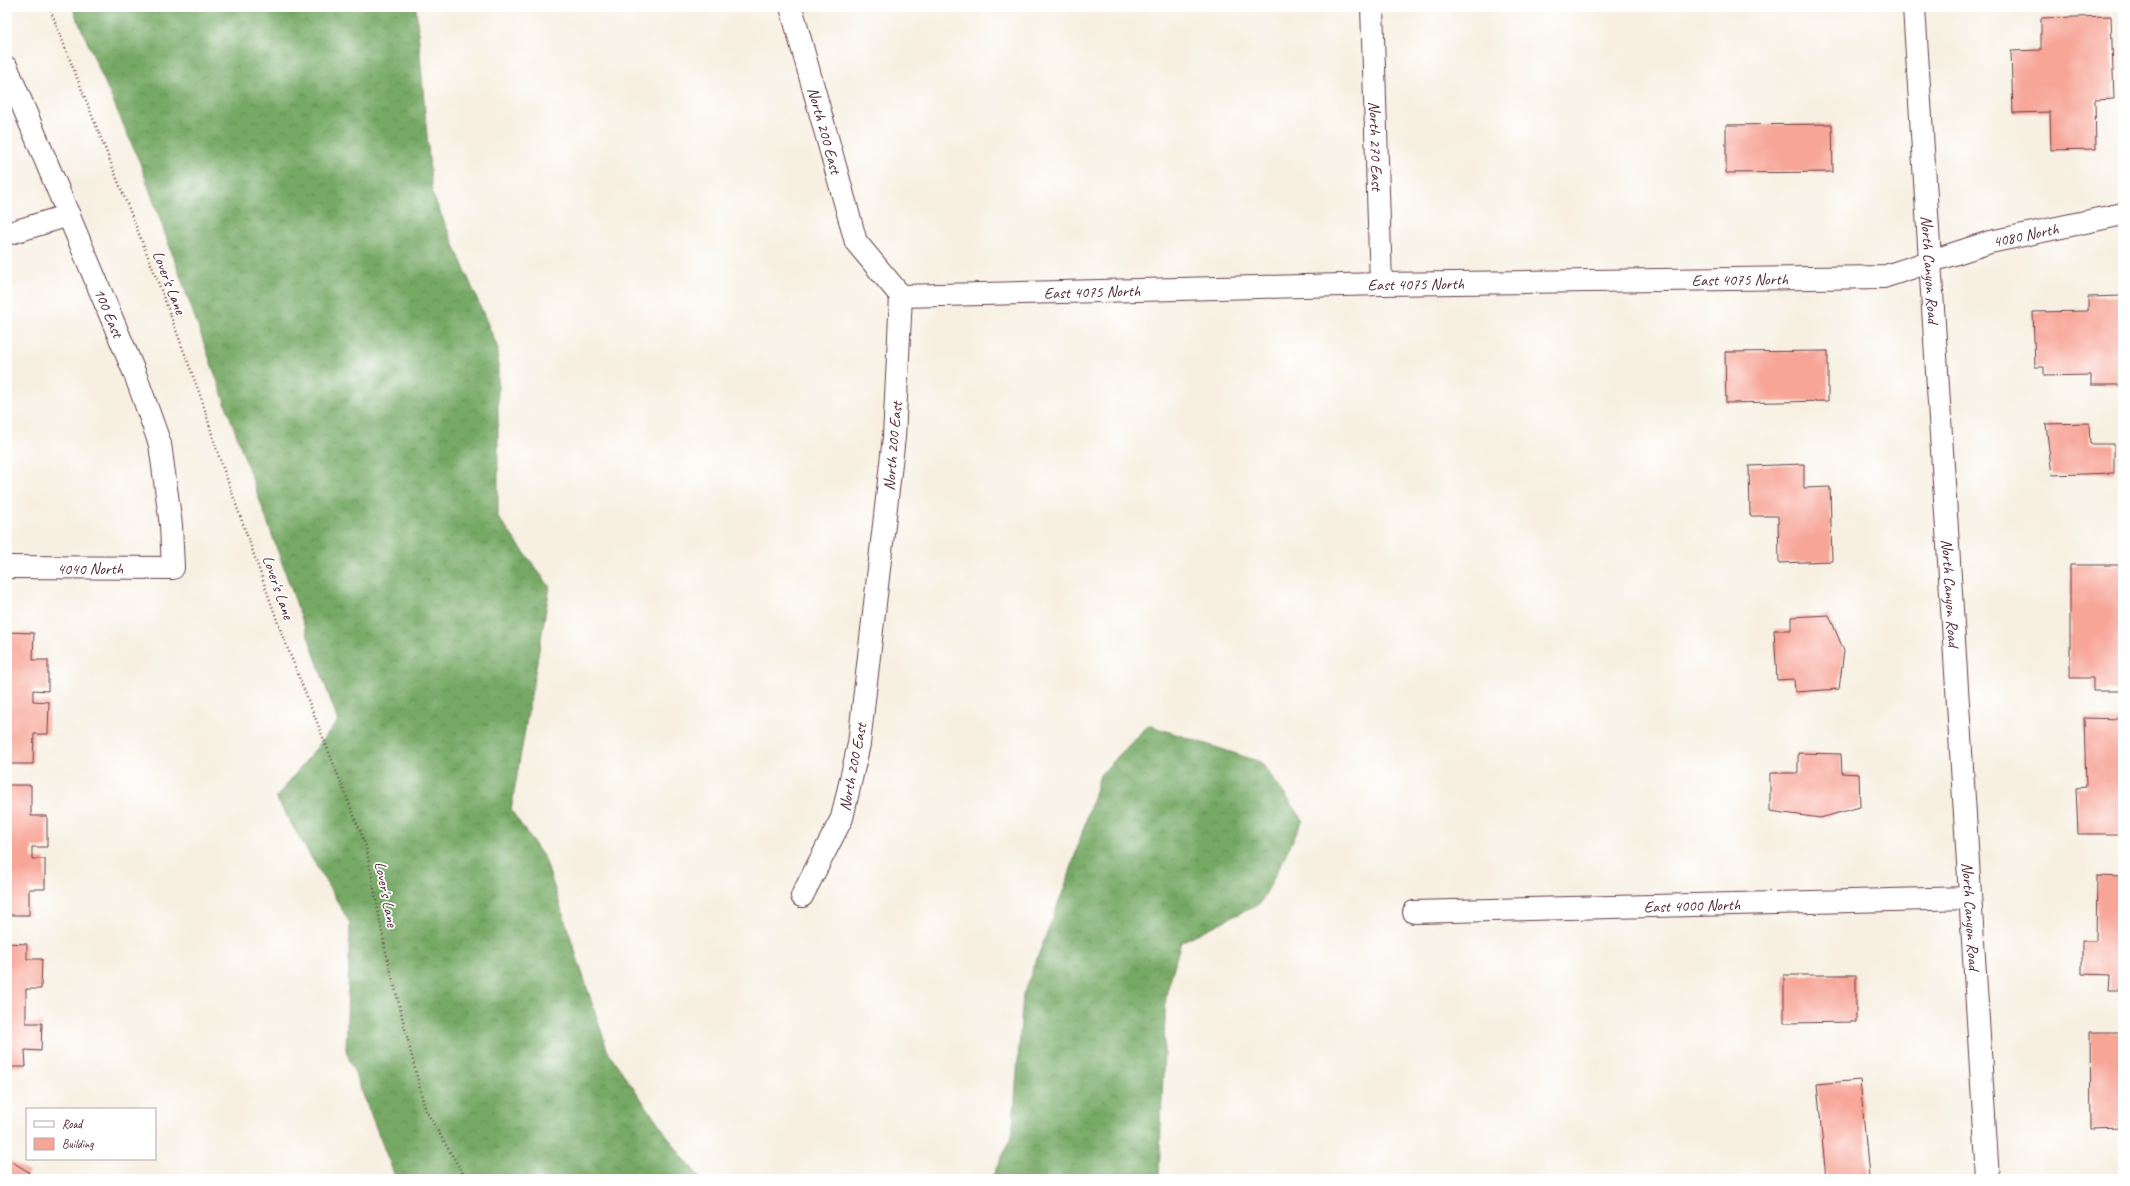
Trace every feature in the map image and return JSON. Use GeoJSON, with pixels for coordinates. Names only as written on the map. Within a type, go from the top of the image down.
{"type":"FeatureCollection","features":[{"type":"Feature","properties":{"kind":"street","name":"North 200 East"},"geometry":{"type":"LineString","coordinates":[[791,7],[856,242],[901,296],[894,437],[859,744],[842,818],[802,896]]}},
{"type":"Feature","properties":{"kind":"street","name":"North 270 East"},"geometry":{"type":"LineString","coordinates":[[1372,7],[1381,284]]}},
{"type":"Feature","properties":{"kind":"street","name":"North Canyon Road"},"geometry":{"type":"LineString","coordinates":[[1914,7],[1969,898],[1988,1179]]}},
{"type":"Feature","properties":{"kind":"street","name":"100 East"},"geometry":{"type":"LineString","coordinates":[[7,68],[135,374],[160,444],[171,525],[173,568]]}},
{"type":"Feature","properties":{"kind":"street","name":"4080 North"},"geometry":{"type":"LineString","coordinates":[[1929,261],[1990,242],[2123,214]]}},
{"type":"Feature","properties":{"kind":"street"},"geometry":{"type":"LineString","coordinates":[[7,234],[69,215]]}},
{"type":"Feature","properties":{"kind":"street","name":"East 4075 North"},"geometry":{"type":"LineString","coordinates":[[901,296],[1381,284],[1883,277],[1929,261]]}},
{"type":"Feature","properties":{"kind":"street","name":"4040 North"},"geometry":{"type":"LineString","coordinates":[[7,567],[173,568]]}},
{"type":"Feature","properties":{"kind":"street","name":"East 4000 North"},"geometry":{"type":"LineString","coordinates":[[1414,912],[1969,898]]}},
{"type":"Feature","properties":{"kind":"path","name":"Lover's Lane"},"geometry":{"type":"LineString","coordinates":[[49,7],[164,297],[202,400],[216,448],[282,634],[366,846],[385,948],[425,1109],[466,1179]]}},
{"type":"Feature","properties":{"kind":"green space"},"geometry":{"type":"Polygon","coordinates":[[[72,7],[416,7],[432,193],[498,348],[498,517],[550,587],[511,810],[545,859],[608,1052],[681,1155],[701,1179],[396,1179],[346,1051],[350,923],[276,798],[338,721],[140,163],[72,7]]]}},
{"type":"Feature","properties":{"kind":"green space"},"geometry":{"type":"Polygon","coordinates":[[[1148,725],[1261,762],[1303,820],[1261,903],[1181,942],[1166,995],[1159,1179],[991,1179],[1012,1137],[1023,995],[1068,878],[1100,775],[1148,725]]]}},
{"type":"Feature","properties":{"kind":"building"},"geometry":{"type":"Polygon","coordinates":[[[2111,16],[2114,99],[2095,100],[2096,149],[2051,150],[2050,112],[2013,113],[2011,51],[2041,50],[2041,18],[2111,16]]]}},
{"type":"Feature","properties":{"kind":"building"},"geometry":{"type":"Polygon","coordinates":[[[1832,124],[1833,172],[1726,173],[1726,125],[1832,124]]]}},
{"type":"Feature","properties":{"kind":"building"},"geometry":{"type":"Polygon","coordinates":[[[2123,296],[2123,385],[2091,385],[2091,375],[2044,376],[2044,367],[2035,367],[2033,312],[2088,311],[2088,297],[2123,296]]]}},
{"type":"Feature","properties":{"kind":"building"},"geometry":{"type":"Polygon","coordinates":[[[1828,351],[1828,401],[1726,403],[1725,352],[1828,351]]]}},
{"type":"Feature","properties":{"kind":"building"},"geometry":{"type":"Polygon","coordinates":[[[2089,423],[2090,444],[2114,444],[2114,473],[2052,475],[2046,424],[2089,423]]]}},
{"type":"Feature","properties":{"kind":"building"},"geometry":{"type":"Polygon","coordinates":[[[1804,464],[1804,488],[1830,487],[1832,561],[1779,563],[1778,516],[1750,516],[1749,466],[1804,464]]]}},
{"type":"Feature","properties":{"kind":"building"},"geometry":{"type":"Polygon","coordinates":[[[2070,565],[2123,565],[2123,691],[2093,691],[2093,678],[2070,678],[2070,565]]]}},
{"type":"Feature","properties":{"kind":"building"},"geometry":{"type":"Polygon","coordinates":[[[1829,615],[1844,651],[1839,689],[1795,692],[1794,679],[1777,680],[1774,630],[1791,630],[1791,617],[1829,615]]]}},
{"type":"Feature","properties":{"kind":"building"},"geometry":{"type":"Polygon","coordinates":[[[7,632],[34,633],[33,660],[48,660],[48,691],[33,690],[33,701],[49,702],[48,734],[34,734],[33,764],[7,764],[7,632]]]}},
{"type":"Feature","properties":{"kind":"building"},"geometry":{"type":"Polygon","coordinates":[[[2084,718],[2123,719],[2123,834],[2078,834],[2076,788],[2086,787],[2084,718]]]}},
{"type":"Feature","properties":{"kind":"building"},"geometry":{"type":"Polygon","coordinates":[[[1798,753],[1841,754],[1842,773],[1859,774],[1860,807],[1820,818],[1770,811],[1770,773],[1798,773],[1798,753]]]}},
{"type":"Feature","properties":{"kind":"building"},"geometry":{"type":"Polygon","coordinates":[[[7,785],[31,785],[31,816],[47,816],[47,847],[32,847],[32,859],[45,859],[45,889],[29,889],[29,915],[7,915],[7,785]]]}},
{"type":"Feature","properties":{"kind":"building"},"geometry":{"type":"Polygon","coordinates":[[[2097,876],[2123,877],[2123,990],[2109,990],[2110,975],[2082,974],[2082,941],[2096,941],[2097,876]]]}},
{"type":"Feature","properties":{"kind":"building"},"geometry":{"type":"Polygon","coordinates":[[[7,943],[27,944],[27,959],[42,959],[41,989],[26,989],[26,1023],[42,1023],[41,1051],[25,1050],[26,1067],[7,1067],[7,943]]]}},
{"type":"Feature","properties":{"kind":"building"},"geometry":{"type":"Polygon","coordinates":[[[1784,975],[1856,975],[1856,1022],[1784,1023],[1784,975]]]}},
{"type":"Feature","properties":{"kind":"building"},"geometry":{"type":"Polygon","coordinates":[[[2090,1032],[2123,1032],[2123,1129],[2091,1130],[2090,1032]]]}},
{"type":"Feature","properties":{"kind":"building"},"geometry":{"type":"Polygon","coordinates":[[[1860,1080],[1869,1177],[1826,1179],[1817,1084],[1860,1080]]]}},
{"type":"Feature","properties":{"kind":"building"},"geometry":{"type":"Polygon","coordinates":[[[7,1159],[29,1172],[25,1179],[7,1179],[7,1159]]]}}]}
